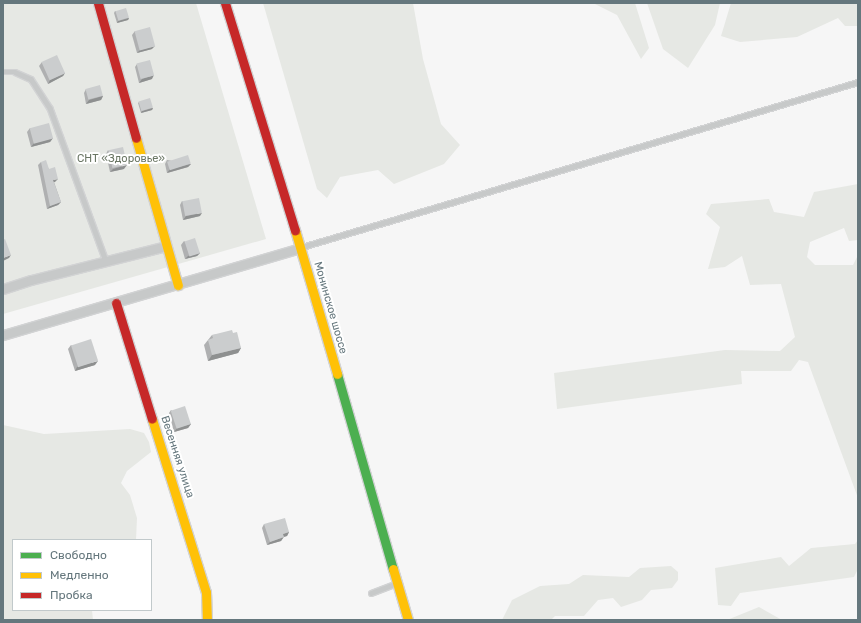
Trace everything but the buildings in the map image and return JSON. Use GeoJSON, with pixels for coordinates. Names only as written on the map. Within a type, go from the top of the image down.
{"type":"FeatureCollection","features":[{"type":"Feature","properties":{"kind":"main road"},"geometry":{"type":"LineString","coordinates":[[98,3],[178,285]]}},
{"type":"Feature","properties":{"kind":"main road","name":"Монинское шоссе"},"geometry":{"type":"LineString","coordinates":[[225,3],[300,248],[408,620]]}},
{"type":"Feature","properties":{"kind":"main road","name":"Весенняя улица"},"geometry":{"type":"LineString","coordinates":[[116,303],[198,563],[206,592],[207,620]]}},
{"type":"Feature","properties":{"kind":"street"},"geometry":{"type":"LineString","coordinates":[[3,289],[166,246]]}},
{"type":"Feature","properties":{"kind":"street"},"geometry":{"type":"LineString","coordinates":[[3,335],[178,285],[300,248]]}},
{"type":"Feature","properties":{"kind":"lane"},"geometry":{"type":"LineString","coordinates":[[3,72],[15,72],[31,79],[50,108],[106,261]]}},
{"type":"Feature","properties":{"kind":"lane"},"geometry":{"type":"LineString","coordinates":[[300,248],[858,82]]}},
{"type":"Feature","properties":{"kind":"lane"},"geometry":{"type":"LineString","coordinates":[[371,593],[398,583]]}},
{"type":"Feature","properties":{"kind":"green space","name":"СНТ «Здоровье»"},"geometry":{"type":"Polygon","coordinates":[[[3,3],[196,3],[266,239],[3,314],[3,3]]]}},
{"type":"Feature","properties":{"kind":"green space"},"geometry":{"type":"Polygon","coordinates":[[[263,3],[413,3],[423,59],[441,124],[460,145],[444,164],[394,184],[378,170],[340,177],[327,198],[317,189],[263,3]]]}},
{"type":"Feature","properties":{"kind":"green space"},"geometry":{"type":"Polygon","coordinates":[[[593,3],[635,3],[649,48],[641,59],[617,15],[593,3]]]}},
{"type":"Feature","properties":{"kind":"green space"},"geometry":{"type":"Polygon","coordinates":[[[647,3],[720,3],[715,25],[688,68],[663,49],[647,3]]]}},
{"type":"Feature","properties":{"kind":"green space"},"geometry":{"type":"Polygon","coordinates":[[[731,3],[858,3],[858,26],[845,26],[838,18],[797,37],[740,42],[721,36],[731,3]]]}},
{"type":"Feature","properties":{"kind":"green space"},"geometry":{"type":"Polygon","coordinates":[[[858,184],[858,240],[849,241],[844,228],[810,242],[807,257],[815,265],[853,265],[858,255],[858,498],[808,362],[799,360],[791,371],[741,371],[742,384],[557,409],[554,373],[725,350],[780,351],[795,337],[781,284],[750,285],[742,256],[725,267],[708,269],[720,227],[706,214],[711,204],[769,199],[774,212],[804,217],[814,192],[858,184]]]}},
{"type":"Feature","properties":{"kind":"green space"},"geometry":{"type":"Polygon","coordinates":[[[3,425],[44,434],[130,429],[144,433],[149,442],[151,452],[127,471],[121,483],[130,495],[137,518],[136,539],[12,539],[12,611],[92,611],[93,620],[3,620],[3,425]]]}},
{"type":"Feature","properties":{"kind":"green space"},"geometry":{"type":"Polygon","coordinates":[[[858,540],[858,569],[854,577],[740,593],[731,606],[718,605],[715,568],[781,557],[789,566],[811,548],[855,544],[858,540]]]}},
{"type":"Feature","properties":{"kind":"green space"},"geometry":{"type":"Polygon","coordinates":[[[671,566],[678,572],[678,580],[672,588],[651,590],[642,600],[621,607],[613,598],[598,600],[584,616],[555,616],[551,620],[502,620],[512,600],[540,586],[569,584],[583,575],[629,577],[640,568],[671,566]]]}},
{"type":"Feature","properties":{"kind":"green space"},"geometry":{"type":"Polygon","coordinates":[[[759,607],[782,620],[727,620],[759,607]]]}},
{"type":"Feature","properties":{"kind":"traffic: fast"},"geometry":{"type":"LineString","coordinates":[[337,374],[393,569]]}},
{"type":"Feature","properties":{"kind":"traffic: slow"},"geometry":{"type":"LineString","coordinates":[[136,138],[178,285]]}},
{"type":"Feature","properties":{"kind":"traffic: slow"},"geometry":{"type":"LineString","coordinates":[[295,230],[337,374]]}},
{"type":"Feature","properties":{"kind":"traffic: slow"},"geometry":{"type":"LineString","coordinates":[[152,419],[206,592],[207,620]]}},
{"type":"Feature","properties":{"kind":"traffic: slow"},"geometry":{"type":"LineString","coordinates":[[393,569],[408,620]]}},
{"type":"Feature","properties":{"kind":"traffic: jam"},"geometry":{"type":"LineString","coordinates":[[98,3],[136,138]]}},
{"type":"Feature","properties":{"kind":"traffic: jam"},"geometry":{"type":"LineString","coordinates":[[225,3],[295,230]]}},
{"type":"Feature","properties":{"kind":"traffic: jam"},"geometry":{"type":"LineString","coordinates":[[116,303],[152,419]]}}]}
